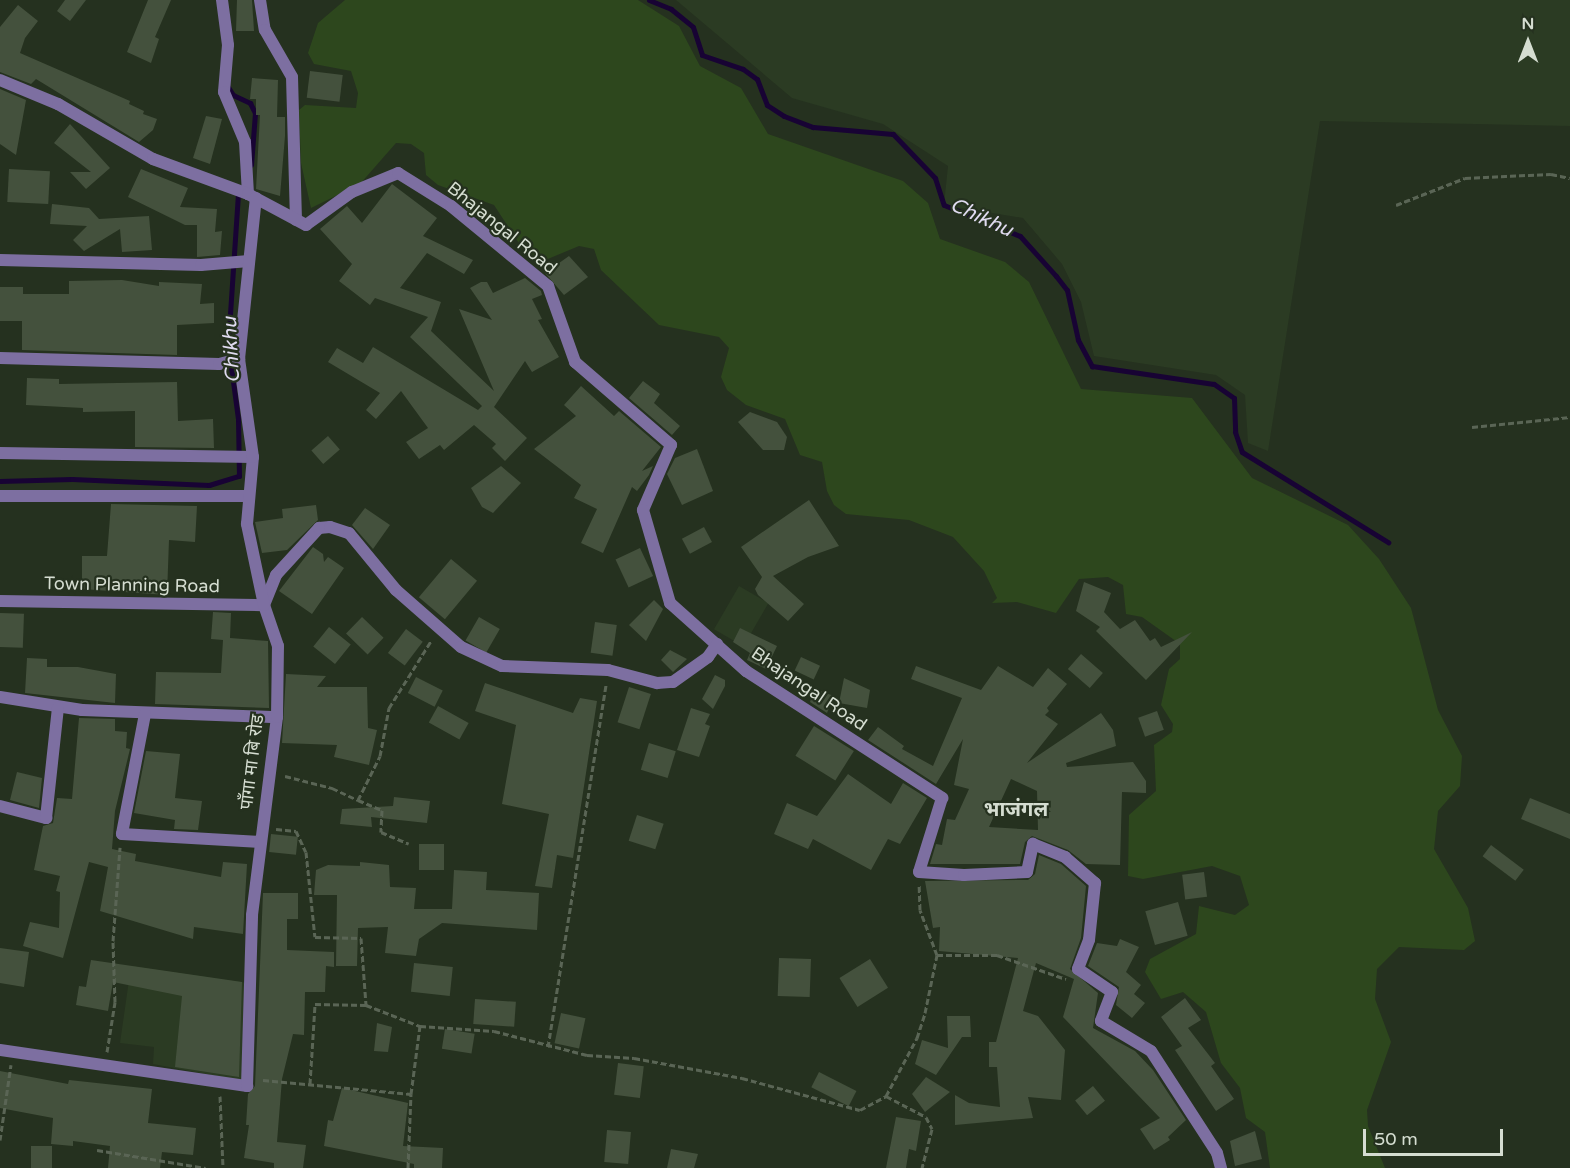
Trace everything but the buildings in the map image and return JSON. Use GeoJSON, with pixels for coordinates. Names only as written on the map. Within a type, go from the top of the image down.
{"type":"FeatureCollection","features":[{"type":"Feature","properties":{"kind":"street","name":"पाँगा मा बि रोड"},"geometry":{"type":"LineString","coordinates":[[222,0],[228,45],[224,92],[245,142],[252,196],[249,261],[239,359],[253,457],[246,496],[247,524],[264,605],[278,646],[277,717],[260,842],[249,963],[247,1086]]}},
{"type":"Feature","properties":{"kind":"street"},"geometry":{"type":"LineString","coordinates":[[260,0],[265,30],[292,77],[296,220]]}},
{"type":"Feature","properties":{"kind":"street"},"geometry":{"type":"LineString","coordinates":[[0,81],[58,104],[153,159],[252,196],[296,220]]}},
{"type":"Feature","properties":{"kind":"street","name":"Bhajangal Road"},"geometry":{"type":"LineString","coordinates":[[296,220],[306,225],[352,192],[398,173],[451,206],[548,286],[575,362],[671,445],[643,510],[670,603],[746,671],[942,798],[919,872]]}},
{"type":"Feature","properties":{"kind":"street"},"geometry":{"type":"LineString","coordinates":[[0,260],[201,265],[249,261]]}},
{"type":"Feature","properties":{"kind":"street"},"geometry":{"type":"LineString","coordinates":[[0,358],[219,364],[239,359]]}},
{"type":"Feature","properties":{"kind":"street"},"geometry":{"type":"LineString","coordinates":[[0,453],[253,457]]}},
{"type":"Feature","properties":{"kind":"street"},"geometry":{"type":"LineString","coordinates":[[0,496],[246,496]]}},
{"type":"Feature","properties":{"kind":"street"},"geometry":{"type":"LineString","coordinates":[[264,605],[276,574],[319,528],[330,527],[349,533],[396,590],[461,647],[502,666],[608,670],[657,683],[673,682],[708,657],[717,644]]}},
{"type":"Feature","properties":{"kind":"street","name":"Town Planning Road"},"geometry":{"type":"LineString","coordinates":[[0,601],[264,605]]}},
{"type":"Feature","properties":{"kind":"street"},"geometry":{"type":"LineString","coordinates":[[0,697],[58,708],[145,714],[277,717]]}},
{"type":"Feature","properties":{"kind":"street"},"geometry":{"type":"LineString","coordinates":[[0,806],[46,818],[58,708]]}},
{"type":"Feature","properties":{"kind":"street"},"geometry":{"type":"LineString","coordinates":[[145,714],[122,834],[260,842]]}},
{"type":"Feature","properties":{"kind":"street"},"geometry":{"type":"LineString","coordinates":[[919,872],[964,875],[1026,872],[1033,844],[1065,857],[1095,883],[1089,940],[1078,969],[1112,993],[1101,1021],[1151,1051],[1216,1153],[1221,1168]]}},
{"type":"Feature","properties":{"kind":"street"},"geometry":{"type":"LineString","coordinates":[[6,1051],[247,1086]]}},
{"type":"Feature","properties":{"kind":"path"},"geometry":{"type":"LineString","coordinates":[[1396,205],[1465,178],[1551,174],[1570,178]]}},
{"type":"Feature","properties":{"kind":"path"},"geometry":{"type":"LineString","coordinates":[[1472,427],[1570,417]]}},
{"type":"Feature","properties":{"kind":"path"},"geometry":{"type":"LineString","coordinates":[[358,800],[380,756],[389,708],[439,629]]}},
{"type":"Feature","properties":{"kind":"path"},"geometry":{"type":"LineString","coordinates":[[548,1047],[608,670]]}},
{"type":"Feature","properties":{"kind":"path"},"geometry":{"type":"LineString","coordinates":[[268,772],[332,788],[382,810],[381,832],[409,843]]}},
{"type":"Feature","properties":{"kind":"path"},"geometry":{"type":"LineString","coordinates":[[296,831],[306,852],[315,937],[361,938],[366,1005]]}},
{"type":"Feature","properties":{"kind":"path"},"geometry":{"type":"LineString","coordinates":[[105,1066],[115,1002],[113,941],[122,834]]}},
{"type":"Feature","properties":{"kind":"path"},"geometry":{"type":"LineString","coordinates":[[310,1084],[315,1004],[366,1005],[420,1026],[494,1031],[548,1047],[742,1078],[860,1110],[886,1095],[917,1038],[937,956],[920,910],[919,872]]}},
{"type":"Feature","properties":{"kind":"path"},"geometry":{"type":"LineString","coordinates":[[937,956],[997,956],[1076,984],[1084,973]]}},
{"type":"Feature","properties":{"kind":"path"},"geometry":{"type":"LineString","coordinates":[[408,1168],[411,1094],[420,1026]]}},
{"type":"Feature","properties":{"kind":"path"},"geometry":{"type":"LineString","coordinates":[[0,1140],[6,1051]]}},
{"type":"Feature","properties":{"kind":"path"},"geometry":{"type":"LineString","coordinates":[[247,1086],[264,1080],[411,1094]]}},
{"type":"Feature","properties":{"kind":"path"},"geometry":{"type":"LineString","coordinates":[[220,1083],[223,1168]]}},
{"type":"Feature","properties":{"kind":"path"},"geometry":{"type":"LineString","coordinates":[[886,1095],[926,1117],[932,1129],[922,1168]]}},
{"type":"Feature","properties":{"kind":"path"},"geometry":{"type":"LineString","coordinates":[[97,1150],[206,1168]]}},
{"type":"Feature","properties":{"kind":"shaded area"},"geometry":{"type":"Polygon","coordinates":[[[345,0],[638,0],[679,26],[700,66],[741,88],[768,134],[903,181],[928,203],[940,239],[1005,262],[1029,282],[1081,389],[1192,398],[1252,478],[1348,525],[1379,559],[1411,608],[1438,710],[1462,756],[1460,786],[1438,811],[1434,849],[1468,908],[1475,941],[1464,950],[1399,947],[1377,969],[1375,999],[1391,1042],[1367,1110],[1368,1126],[1385,1168],[1270,1168],[1265,1132],[1246,1118],[1240,1088],[1221,1063],[1206,1012],[1183,992],[1161,999],[1145,972],[1150,959],[1196,934],[1199,906],[1235,915],[1249,905],[1240,876],[1212,866],[1143,879],[1128,876],[1129,815],[1156,791],[1154,745],[1172,732],[1173,724],[1161,705],[1169,669],[1180,659],[1180,644],[1142,617],[1126,614],[1123,585],[1108,577],[1079,579],[1056,613],[1017,602],[992,603],[997,598],[984,571],[953,537],[909,520],[846,514],[834,505],[827,491],[822,462],[800,455],[785,419],[746,405],[727,390],[721,377],[729,348],[719,337],[659,325],[601,270],[594,249],[579,246],[543,261],[522,248],[494,205],[438,185],[426,175],[424,153],[411,144],[396,143],[360,184],[311,208],[301,163],[299,110],[305,105],[356,108],[358,93],[351,71],[314,64],[308,53],[318,23],[345,0]]]}},
{"type":"Feature","properties":{"kind":"shaded area"},"geometry":{"type":"Polygon","coordinates":[[[676,0],[1570,0],[1570,126],[1320,121],[1268,451],[1248,443],[1245,395],[1216,375],[1094,356],[1081,302],[1062,264],[1023,218],[944,205],[948,166],[883,124],[792,98],[676,0]]]}},
{"type":"Feature","properties":{"kind":"shaded area"},"geometry":{"type":"Polygon","coordinates":[[[739,586],[768,603],[743,646],[714,629],[739,586]]]}},
{"type":"Feature","properties":{"kind":"shaded area"},"geometry":{"type":"Polygon","coordinates":[[[131,966],[248,983],[243,1081],[153,1064],[154,1047],[120,1043],[131,966]]]}},
{"type":"Feature","properties":{"kind":"waterway","name":"Chikhu"},"geometry":{"type":"LineString","coordinates":[[649,0],[671,9],[693,27],[702,55],[743,69],[757,79],[767,105],[784,116],[813,127],[893,134],[935,178],[944,205],[1020,236],[1056,276],[1067,290],[1078,340],[1092,366],[1214,384],[1234,398],[1235,432],[1242,452],[1388,542]]}},
{"type":"Feature","properties":{"kind":"waterway","name":"Chikhu"},"geometry":{"type":"LineString","coordinates":[[228,87],[233,95],[250,103],[255,113],[251,165]]}},
{"type":"Feature","properties":{"kind":"waterway","name":"Chikhu"},"geometry":{"type":"LineString","coordinates":[[0,481],[72,479],[209,485],[239,476],[238,419],[228,344],[238,192]]}},
{"type":"Feature","properties":{"kind":"district","name":"भाजंगल"},"geometry":{"type":"Point","coordinates":[1016,810]}}]}
